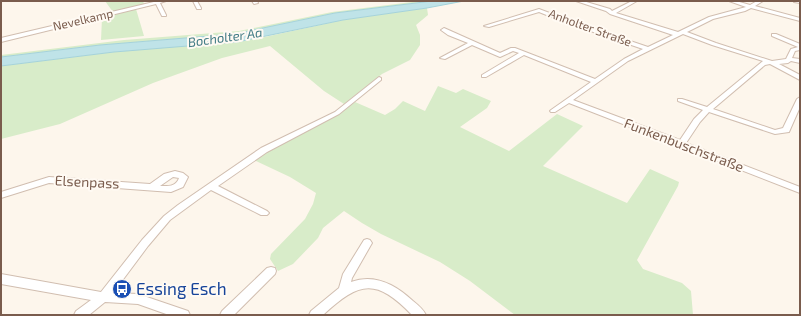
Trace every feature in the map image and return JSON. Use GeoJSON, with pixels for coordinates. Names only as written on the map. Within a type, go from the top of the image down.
{"type":"FeatureCollection","features":[{"type":"Feature","properties":{"kind":"street","name":"Nevelkamp"},"geometry":{"type":"LineString","coordinates":[[1,40],[164,1]]}},
{"type":"Feature","properties":{"kind":"street"},"geometry":{"type":"LineString","coordinates":[[195,1],[199,8]]}},
{"type":"Feature","properties":{"kind":"street"},"geometry":{"type":"LineString","coordinates":[[578,1],[612,13],[754,55],[774,63],[800,78]]}},
{"type":"Feature","properties":{"kind":"street"},"geometry":{"type":"LineString","coordinates":[[612,13],[634,1]]}},
{"type":"Feature","properties":{"kind":"street"},"geometry":{"type":"LineString","coordinates":[[731,1],[800,20]]}},
{"type":"Feature","properties":{"kind":"street","name":"Anholter Straße"},"geometry":{"type":"LineString","coordinates":[[552,111],[626,60],[716,16],[743,10],[761,1]]}},
{"type":"Feature","properties":{"kind":"street"},"geometry":{"type":"LineString","coordinates":[[796,1],[800,2]]}},
{"type":"Feature","properties":{"kind":"street"},"geometry":{"type":"LineString","coordinates":[[158,3],[164,15]]}},
{"type":"Feature","properties":{"kind":"street","name":"Anholter Straße"},"geometry":{"type":"LineString","coordinates":[[487,26],[539,10],[566,21],[648,49]]}},
{"type":"Feature","properties":{"kind":"street"},"geometry":{"type":"LineString","coordinates":[[444,30],[471,44],[511,60]]}},
{"type":"Feature","properties":{"kind":"street"},"geometry":{"type":"LineString","coordinates":[[774,35],[800,47]]}},
{"type":"Feature","properties":{"kind":"street"},"geometry":{"type":"LineString","coordinates":[[442,58],[471,44]]}},
{"type":"Feature","properties":{"kind":"street"},"geometry":{"type":"LineString","coordinates":[[681,144],[697,121],[708,109],[763,63],[788,61],[793,50],[800,47]]}},
{"type":"Feature","properties":{"kind":"street"},"geometry":{"type":"LineString","coordinates":[[500,55],[513,49],[595,81]]}},
{"type":"Feature","properties":{"kind":"street"},"geometry":{"type":"LineString","coordinates":[[484,76],[524,53]]}},
{"type":"Feature","properties":{"kind":"street"},"geometry":{"type":"LineString","coordinates":[[789,59],[800,61]]}},
{"type":"Feature","properties":{"kind":"street"},"geometry":{"type":"LineString","coordinates":[[80,315],[103,297],[167,218],[210,186],[281,140],[336,113],[379,79]]}},
{"type":"Feature","properties":{"kind":"street"},"geometry":{"type":"LineString","coordinates":[[680,100],[775,132],[786,130],[800,99]]}},
{"type":"Feature","properties":{"kind":"street","name":"Funkenbuschstraße"},"geometry":{"type":"LineString","coordinates":[[568,100],[800,190]]}},
{"type":"Feature","properties":{"kind":"street","name":"Elsenpass"},"geometry":{"type":"LineString","coordinates":[[1,195],[49,180],[152,186]]}},
{"type":"Feature","properties":{"kind":"street"},"geometry":{"type":"LineString","coordinates":[[210,186],[264,213]]}},
{"type":"Feature","properties":{"kind":"street"},"geometry":{"type":"LineString","coordinates":[[344,291],[347,277],[367,243]]}},
{"type":"Feature","properties":{"kind":"street"},"geometry":{"type":"LineString","coordinates":[[226,315],[271,271]]}},
{"type":"Feature","properties":{"kind":"street"},"geometry":{"type":"LineString","coordinates":[[1,279],[103,297],[138,299],[184,315]]}},
{"type":"Feature","properties":{"kind":"street"},"geometry":{"type":"LineString","coordinates":[[315,315],[344,291],[365,283],[390,288],[407,301],[420,315]]}},
{"type":"Feature","properties":{"kind":"green space"},"geometry":{"type":"Polygon","coordinates":[[[105,1],[143,1],[144,4],[113,12],[105,1]]]}},
{"type":"Feature","properties":{"kind":"green space"},"geometry":{"type":"Polygon","coordinates":[[[420,1],[424,2],[335,13],[234,34],[100,45],[1,57],[1,55],[124,40],[239,31],[332,12],[420,1]]]}},
{"type":"Feature","properties":{"kind":"green space"},"geometry":{"type":"Polygon","coordinates":[[[427,8],[428,15],[416,25],[420,35],[420,45],[410,60],[382,74],[344,104],[324,91],[270,46],[222,58],[153,83],[60,124],[1,139],[1,66],[114,52],[260,38],[343,20],[427,8]]]}},
{"type":"Feature","properties":{"kind":"green space"},"geometry":{"type":"Polygon","coordinates":[[[136,9],[144,36],[101,40],[102,18],[136,9]]]}},
{"type":"Feature","properties":{"kind":"green space"},"geometry":{"type":"Polygon","coordinates":[[[438,86],[456,93],[463,89],[491,101],[487,108],[460,127],[509,151],[557,114],[583,126],[543,166],[627,203],[650,169],[679,182],[637,260],[643,269],[682,283],[691,291],[693,315],[515,315],[470,281],[440,262],[381,234],[344,211],[323,228],[318,238],[293,264],[278,271],[270,259],[271,254],[305,219],[313,204],[316,193],[290,177],[256,161],[255,157],[336,116],[355,102],[385,115],[395,109],[403,101],[425,111],[438,86]]]}},
{"type":"Feature","properties":{"kind":"water","name":"Bocholter Aa"},"geometry":{"type":"Polygon","coordinates":[[[432,1],[464,1],[343,20],[237,42],[114,52],[1,66],[1,57],[100,45],[234,34],[335,13],[432,1]]]}},
{"type":"Feature","properties":{"kind":"place","name":"Essing Esch"},"geometry":{"type":"Point","coordinates":[122,289]}}]}
